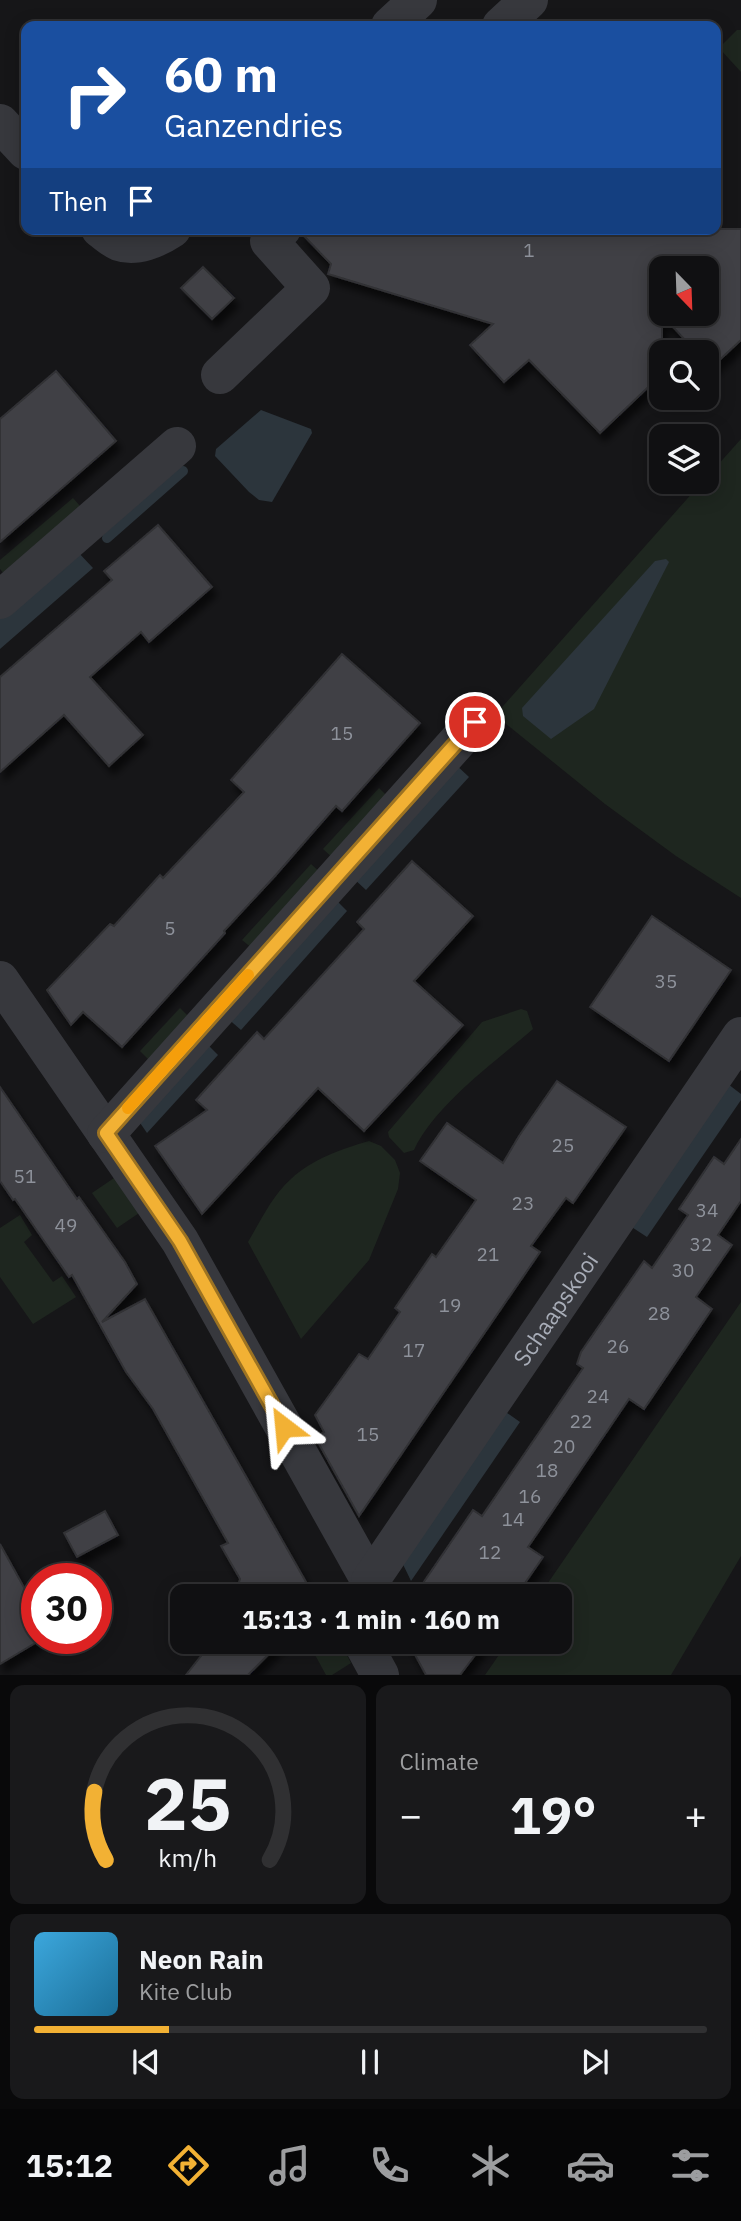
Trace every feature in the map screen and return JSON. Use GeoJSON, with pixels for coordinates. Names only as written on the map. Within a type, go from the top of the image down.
{"type":"FeatureCollection","features":[{"type":"Feature","properties":{"kind":"street"},"geometry":{"type":"LineString","coordinates":[[395,21],[418,0]]}},
{"type":"Feature","properties":{"kind":"street"},"geometry":{"type":"LineString","coordinates":[[507,21],[530,0]]}},
{"type":"Feature","properties":{"kind":"street"},"geometry":{"type":"LineString","coordinates":[[0,123],[21,146]]}},
{"type":"Feature","properties":{"kind":"street"},"geometry":{"type":"LineString","coordinates":[[108,235],[118,242],[134,244],[160,235]]}},
{"type":"Feature","properties":{"kind":"street"},"geometry":{"type":"LineString","coordinates":[[220,375],[311,288],[269,241],[276,235]]}},
{"type":"Feature","properties":{"kind":"street"},"geometry":{"type":"LineString","coordinates":[[0,600],[177,446]]}},
{"type":"Feature","properties":{"kind":"street"},"geometry":{"type":"LineString","coordinates":[[106,1133],[475,722]]}},
{"type":"Feature","properties":{"kind":"street"},"geometry":{"type":"LineString","coordinates":[[0,980],[180,1241],[368,1584]]}},
{"type":"Feature","properties":{"kind":"street","name":"Schaapskooi"},"geometry":{"type":"LineString","coordinates":[[373,1584],[741,1036]]}},
{"type":"Feature","properties":{"kind":"shaded area"},"geometry":{"type":"Polygon","coordinates":[[[737,30],[741,30],[741,72],[721,50],[721,46],[737,30]]]}},
{"type":"Feature","properties":{"kind":"shaded area"},"geometry":{"type":"Polygon","coordinates":[[[261,410],[311,429],[312,433],[272,502],[259,500],[249,492],[215,456],[216,449],[261,410]]]}},
{"type":"Feature","properties":{"kind":"shaded area"},"geometry":{"type":"Polygon","coordinates":[[[741,439],[741,898],[676,856],[605,804],[495,715],[691,494],[719,494],[719,464],[741,439]]]}},
{"type":"Feature","properties":{"kind":"shaded area"},"geometry":{"type":"Polygon","coordinates":[[[73,498],[87,514],[9,580],[0,569],[0,560],[73,498]]]}},
{"type":"Feature","properties":{"kind":"shaded area"},"geometry":{"type":"Polygon","coordinates":[[[76,550],[93,568],[0,649],[0,617],[76,550]]]}},
{"type":"Feature","properties":{"kind":"shaded area"},"geometry":{"type":"Polygon","coordinates":[[[666,559],[669,562],[594,709],[551,739],[523,716],[522,708],[655,561],[666,559]]]}},
{"type":"Feature","properties":{"kind":"shaded area"},"geometry":{"type":"Polygon","coordinates":[[[454,763],[469,777],[366,890],[352,877],[454,763]]]}},
{"type":"Feature","properties":{"kind":"shaded area"},"geometry":{"type":"Polygon","coordinates":[[[379,788],[390,799],[334,859],[323,849],[379,788]]]}},
{"type":"Feature","properties":{"kind":"shaded area"},"geometry":{"type":"Polygon","coordinates":[[[311,864],[322,874],[253,949],[242,940],[311,864]]]}},
{"type":"Feature","properties":{"kind":"shaded area"},"geometry":{"type":"Polygon","coordinates":[[[334,898],[347,911],[241,1030],[226,1017],[334,898]]]}},
{"type":"Feature","properties":{"kind":"shaded area"},"geometry":{"type":"Polygon","coordinates":[[[180,1008],[191,1019],[151,1062],[140,1051],[180,1008]]]}},
{"type":"Feature","properties":{"kind":"shaded area"},"geometry":{"type":"Polygon","coordinates":[[[521,1009],[527,1011],[533,1029],[467,1085],[436,1117],[414,1150],[404,1153],[389,1137],[388,1132],[482,1022],[521,1009]]]}},
{"type":"Feature","properties":{"kind":"shaded area"},"geometry":{"type":"Polygon","coordinates":[[[204,1041],[218,1055],[147,1133],[136,1117],[204,1041]]]}},
{"type":"Feature","properties":{"kind":"shaded area"},"geometry":{"type":"Polygon","coordinates":[[[724,1081],[741,1094],[741,1100],[647,1237],[627,1224],[724,1081]]]}},
{"type":"Feature","properties":{"kind":"shaded area"},"geometry":{"type":"Polygon","coordinates":[[[369,1141],[381,1146],[395,1160],[400,1173],[398,1189],[369,1260],[301,1339],[248,1242],[278,1193],[299,1172],[328,1156],[369,1141]]]}},
{"type":"Feature","properties":{"kind":"shaded area"},"geometry":{"type":"Polygon","coordinates":[[[117,1176],[142,1211],[117,1228],[92,1193],[117,1176]]]}},
{"type":"Feature","properties":{"kind":"shaded area"},"geometry":{"type":"Polygon","coordinates":[[[20,1215],[32,1235],[24,1242],[53,1282],[62,1276],[76,1297],[33,1324],[0,1277],[0,1228],[20,1215]]]}},
{"type":"Feature","properties":{"kind":"shaded area"},"geometry":{"type":"Polygon","coordinates":[[[741,1302],[741,1556],[671,1675],[485,1675],[500,1654],[572,1654],[572,1584],[547,1584],[741,1302]]]}},
{"type":"Feature","properties":{"kind":"shaded area"},"geometry":{"type":"Polygon","coordinates":[[[500,1408],[520,1422],[411,1581],[399,1556],[500,1408]]]}},
{"type":"Feature","properties":{"kind":"shaded area"},"geometry":{"type":"Polygon","coordinates":[[[315,1654],[346,1654],[351,1663],[332,1675],[326,1675],[315,1654]]]}},
{"type":"Feature","properties":{"kind":"building"},"geometry":{"type":"Polygon","coordinates":[[[721,229],[741,229],[741,340],[719,361],[719,340],[685,340],[672,326],[719,326],[719,256],[649,256],[649,326],[662,326],[662,340],[649,340],[649,386],[600,433],[529,360],[504,382],[470,345],[493,324],[328,274],[331,264],[303,235],[721,235],[721,229]]]}},
{"type":"Feature","properties":{"kind":"building"},"geometry":{"type":"Polygon","coordinates":[[[203,267],[234,298],[212,319],[181,288],[203,267]]]}},
{"type":"Feature","properties":{"kind":"building"},"geometry":{"type":"Polygon","coordinates":[[[56,371],[116,441],[0,542],[0,419],[56,371]]]}},
{"type":"Feature","properties":{"kind":"building"},"geometry":{"type":"Polygon","coordinates":[[[158,525],[212,587],[149,642],[141,632],[90,677],[143,735],[109,766],[64,715],[0,772],[0,677],[112,580],[104,571],[158,525]]]}},
{"type":"Feature","properties":{"kind":"building"},"geometry":{"type":"Polygon","coordinates":[[[342,654],[420,723],[342,811],[336,806],[122,1047],[83,1012],[71,1025],[47,990],[110,924],[114,926],[160,875],[163,878],[244,792],[231,780],[342,654]]]}},
{"type":"Feature","properties":{"kind":"building"},"geometry":{"type":"Polygon","coordinates":[[[412,861],[473,916],[414,981],[463,1025],[364,1131],[318,1088],[202,1214],[155,1146],[207,1110],[196,1100],[257,1032],[264,1039],[364,929],[357,922],[412,861]]]}},
{"type":"Feature","properties":{"kind":"building"},"geometry":{"type":"Polygon","coordinates":[[[652,916],[731,970],[669,1061],[590,1007],[652,916]]]}},
{"type":"Feature","properties":{"kind":"building"},"geometry":{"type":"Polygon","coordinates":[[[557,1081],[626,1127],[573,1203],[566,1198],[531,1246],[540,1252],[359,1516],[315,1437],[324,1432],[315,1415],[359,1354],[368,1359],[400,1312],[395,1308],[432,1254],[436,1257],[476,1200],[420,1161],[447,1123],[503,1163],[557,1081]]]}},
{"type":"Feature","properties":{"kind":"building"},"geometry":{"type":"Polygon","coordinates":[[[0,1087],[77,1199],[79,1197],[125,1262],[137,1284],[102,1322],[145,1299],[307,1584],[239,1584],[240,1579],[221,1546],[228,1543],[153,1409],[126,1372],[72,1275],[69,1277],[0,1181],[0,1087]]]}},
{"type":"Feature","properties":{"kind":"building"},"geometry":{"type":"Polygon","coordinates":[[[741,1139],[741,1201],[718,1235],[732,1245],[696,1297],[712,1309],[644,1409],[629,1399],[528,1547],[543,1557],[524,1584],[422,1584],[473,1510],[482,1516],[583,1368],[577,1364],[581,1352],[644,1261],[652,1268],[688,1215],[679,1209],[714,1157],[724,1164],[741,1139]]]}},
{"type":"Feature","properties":{"kind":"building"},"geometry":{"type":"Polygon","coordinates":[[[105,1511],[118,1535],[77,1557],[64,1533],[105,1511]]]}},
{"type":"Feature","properties":{"kind":"building"},"geometry":{"type":"Polygon","coordinates":[[[0,1544],[21,1582],[21,1652],[0,1664],[0,1544]]]}},
{"type":"Feature","properties":{"kind":"building"},"geometry":{"type":"Polygon","coordinates":[[[203,1654],[269,1654],[248,1675],[186,1675],[203,1654]]]}},
{"type":"Feature","properties":{"kind":"building"},"geometry":{"type":"Polygon","coordinates":[[[415,1654],[476,1654],[460,1675],[426,1675],[415,1654]]]}},
{"type":"Feature","properties":{"kind":"waterway"},"geometry":{"type":"LineString","coordinates":[[107,538],[183,471]]}},
{"type":"Feature","properties":{"kind":"slow traffic"},"geometry":{"type":"LineString","coordinates":[[128,1108],[248,975]]}},
{"type":"Feature","properties":{"kind":"route"},"geometry":{"type":"LineString","coordinates":[[284,1427],[180,1241],[106,1133],[475,722]]}}]}
